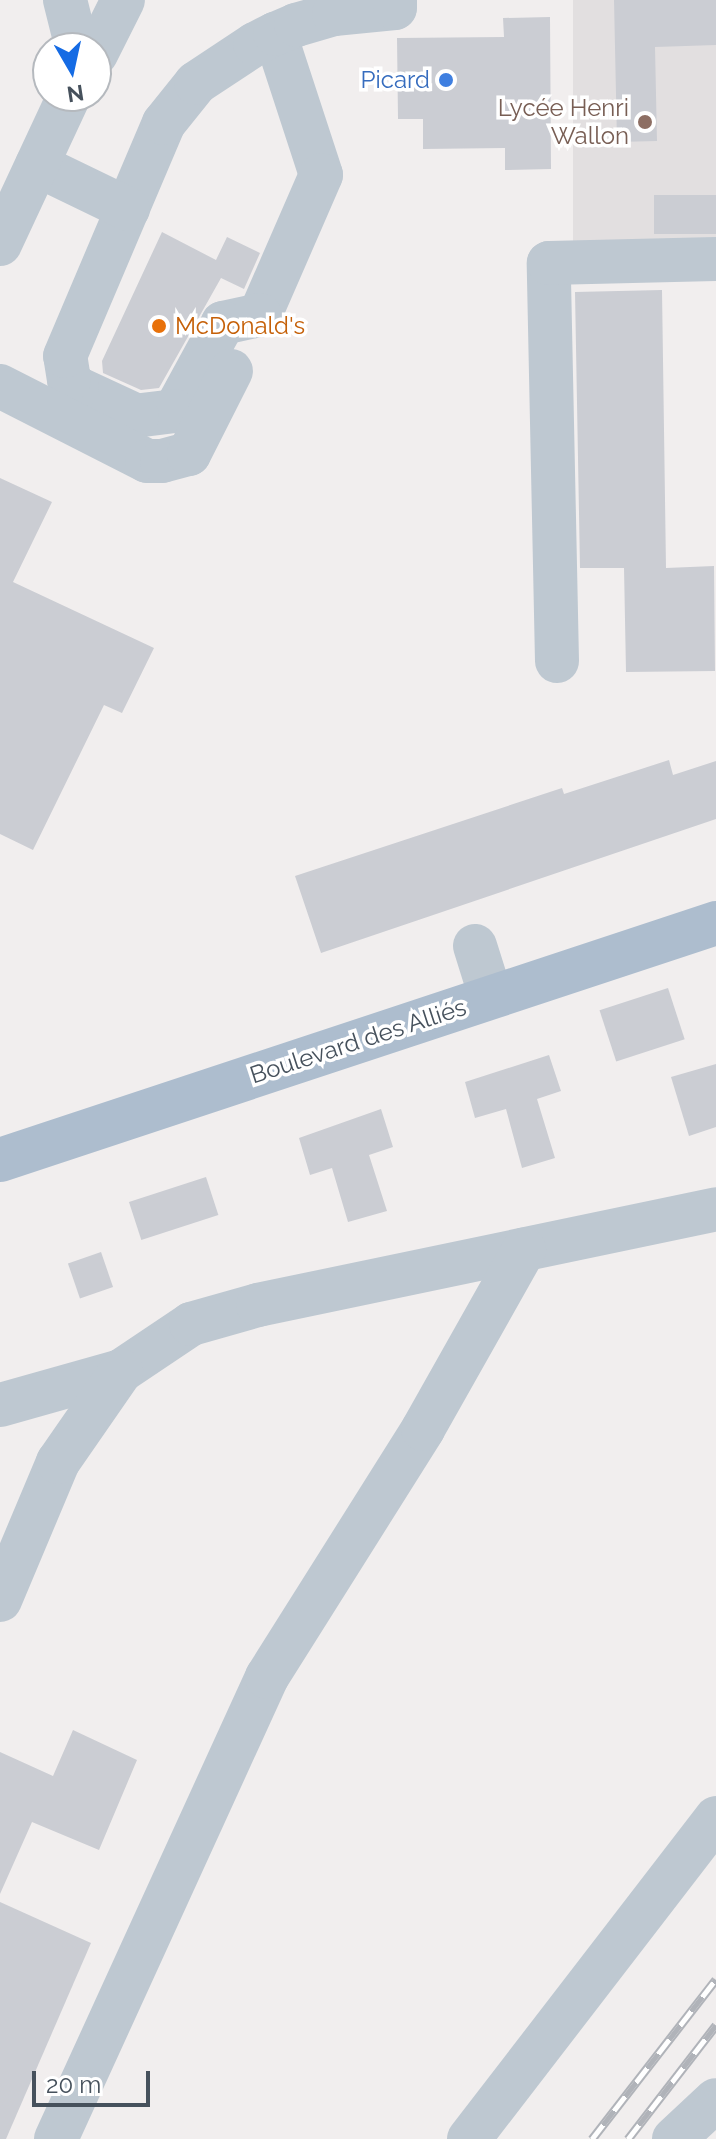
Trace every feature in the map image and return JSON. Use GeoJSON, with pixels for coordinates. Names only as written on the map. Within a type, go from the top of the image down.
{"type":"FeatureCollection","features":[{"type":"Feature","properties":{"kind":"main road","name":"Boulevard des Alliés"},"geometry":{"type":"LineString","coordinates":[[0,1160],[716,923]]}},
{"type":"Feature","properties":{"kind":"street"},"geometry":{"type":"LineString","coordinates":[[65,0],[73,32]]}},
{"type":"Feature","properties":{"kind":"street"},"geometry":{"type":"LineString","coordinates":[[107,32],[123,0]]}},
{"type":"Feature","properties":{"kind":"street"},"geometry":{"type":"LineString","coordinates":[[260,315],[223,323],[183,402],[164,416],[137,416],[77,388],[69,380],[65,356],[128,209],[178,103],[215,68],[275,34],[334,14],[395,8],[395,0]]}},
{"type":"Feature","properties":{"kind":"street"},"geometry":{"type":"LineString","coordinates":[[0,386],[147,461],[177,460],[198,442],[260,315],[321,175],[275,34]]}},
{"type":"Feature","properties":{"kind":"street"},"geometry":{"type":"LineString","coordinates":[[0,244],[62,112]]}},
{"type":"Feature","properties":{"kind":"street"},"geometry":{"type":"LineString","coordinates":[[37,165],[128,209]]}},
{"type":"Feature","properties":{"kind":"street"},"geometry":{"type":"LineString","coordinates":[[557,661],[549,263],[716,259]]}},
{"type":"Feature","properties":{"kind":"street"},"geometry":{"type":"LineString","coordinates":[[475,946],[491,997]]}},
{"type":"Feature","properties":{"kind":"street"},"geometry":{"type":"LineString","coordinates":[[0,1405],[121,1371],[191,1324],[716,1209]]}},
{"type":"Feature","properties":{"kind":"street"},"geometry":{"type":"LineString","coordinates":[[56,2139],[267,1677],[423,1429],[524,1250]]}},
{"type":"Feature","properties":{"kind":"street"},"geometry":{"type":"LineString","coordinates":[[0,1600],[58,1462],[121,1371]]}},
{"type":"Feature","properties":{"kind":"street"},"geometry":{"type":"LineString","coordinates":[[469,2139],[716,1818]]}},
{"type":"Feature","properties":{"kind":"street"},"geometry":{"type":"LineString","coordinates":[[674,2139],[716,2100]]}},
{"type":"Feature","properties":{"kind":"shaded area","name":"Lycée Henri Wallon"},"geometry":{"type":"Polygon","coordinates":[[[573,0],[716,0],[716,253],[573,253],[573,0]]]}},
{"type":"Feature","properties":{"kind":"building"},"geometry":{"type":"Polygon","coordinates":[[[614,0],[716,0],[716,45],[655,47],[657,141],[617,142],[614,0]]]}},
{"type":"Feature","properties":{"kind":"building"},"geometry":{"type":"Polygon","coordinates":[[[550,17],[551,169],[505,170],[505,148],[423,149],[423,119],[398,119],[397,38],[504,37],[503,18],[550,17]]]}},
{"type":"Feature","properties":{"kind":"building"},"geometry":{"type":"Polygon","coordinates":[[[654,195],[716,195],[716,234],[654,234],[654,195]]]}},
{"type":"Feature","properties":{"kind":"building","name":"McDonald's"},"geometry":{"type":"Polygon","coordinates":[[[162,232],[216,260],[227,237],[260,253],[244,289],[221,278],[159,388],[141,390],[103,373],[102,361],[162,232]]]}},
{"type":"Feature","properties":{"kind":"building"},"geometry":{"type":"Polygon","coordinates":[[[662,290],[666,568],[714,566],[715,671],[626,672],[624,568],[580,568],[575,292],[662,290]]]}},
{"type":"Feature","properties":{"kind":"building"},"geometry":{"type":"Polygon","coordinates":[[[0,478],[52,502],[13,582],[154,648],[122,713],[104,705],[33,850],[0,834],[0,478]]]}},
{"type":"Feature","properties":{"kind":"building"},"geometry":{"type":"Polygon","coordinates":[[[669,760],[673,775],[716,761],[716,819],[321,953],[295,876],[562,788],[564,794],[669,760]]]}},
{"type":"Feature","properties":{"kind":"building"},"geometry":{"type":"Polygon","coordinates":[[[668,988],[685,1039],[616,1062],[600,1010],[668,988]]]}},
{"type":"Feature","properties":{"kind":"building"},"geometry":{"type":"Polygon","coordinates":[[[549,1055],[561,1091],[537,1099],[555,1158],[522,1168],[506,1109],[475,1118],[465,1082],[549,1055]]]}},
{"type":"Feature","properties":{"kind":"building"},"geometry":{"type":"Polygon","coordinates":[[[716,1064],[716,1127],[689,1136],[671,1077],[716,1064]]]}},
{"type":"Feature","properties":{"kind":"building"},"geometry":{"type":"Polygon","coordinates":[[[381,1109],[393,1147],[369,1155],[387,1211],[348,1222],[332,1168],[310,1175],[299,1138],[381,1109]]]}},
{"type":"Feature","properties":{"kind":"building"},"geometry":{"type":"Polygon","coordinates":[[[206,1177],[218,1215],[141,1240],[129,1202],[206,1177]]]}},
{"type":"Feature","properties":{"kind":"building"},"geometry":{"type":"Polygon","coordinates":[[[101,1252],[113,1287],[80,1298],[68,1263],[101,1252]]]}},
{"type":"Feature","properties":{"kind":"building"},"geometry":{"type":"Polygon","coordinates":[[[73,1730],[137,1760],[99,1850],[32,1822],[0,1894],[0,1752],[53,1776],[73,1730]]]}},
{"type":"Feature","properties":{"kind":"building"},"geometry":{"type":"Polygon","coordinates":[[[0,1902],[91,1943],[6,2139],[0,2139],[0,1902]]]}},
{"type":"Feature","properties":{"kind":"railway"},"geometry":{"type":"LineString","coordinates":[[592,2139],[716,1979]]}},
{"type":"Feature","properties":{"kind":"railway"},"geometry":{"type":"LineString","coordinates":[[628,2139],[716,2025]]}},
{"type":"Feature","properties":{"kind":"place","name":"Picard"},"geometry":{"type":"Point","coordinates":[446,80]}},
{"type":"Feature","properties":{"kind":"place","name":"Lycée Henri Wallon"},"geometry":{"type":"Point","coordinates":[645,122]}},
{"type":"Feature","properties":{"kind":"place","name":"McDonald's"},"geometry":{"type":"Point","coordinates":[159,326]}}]}
